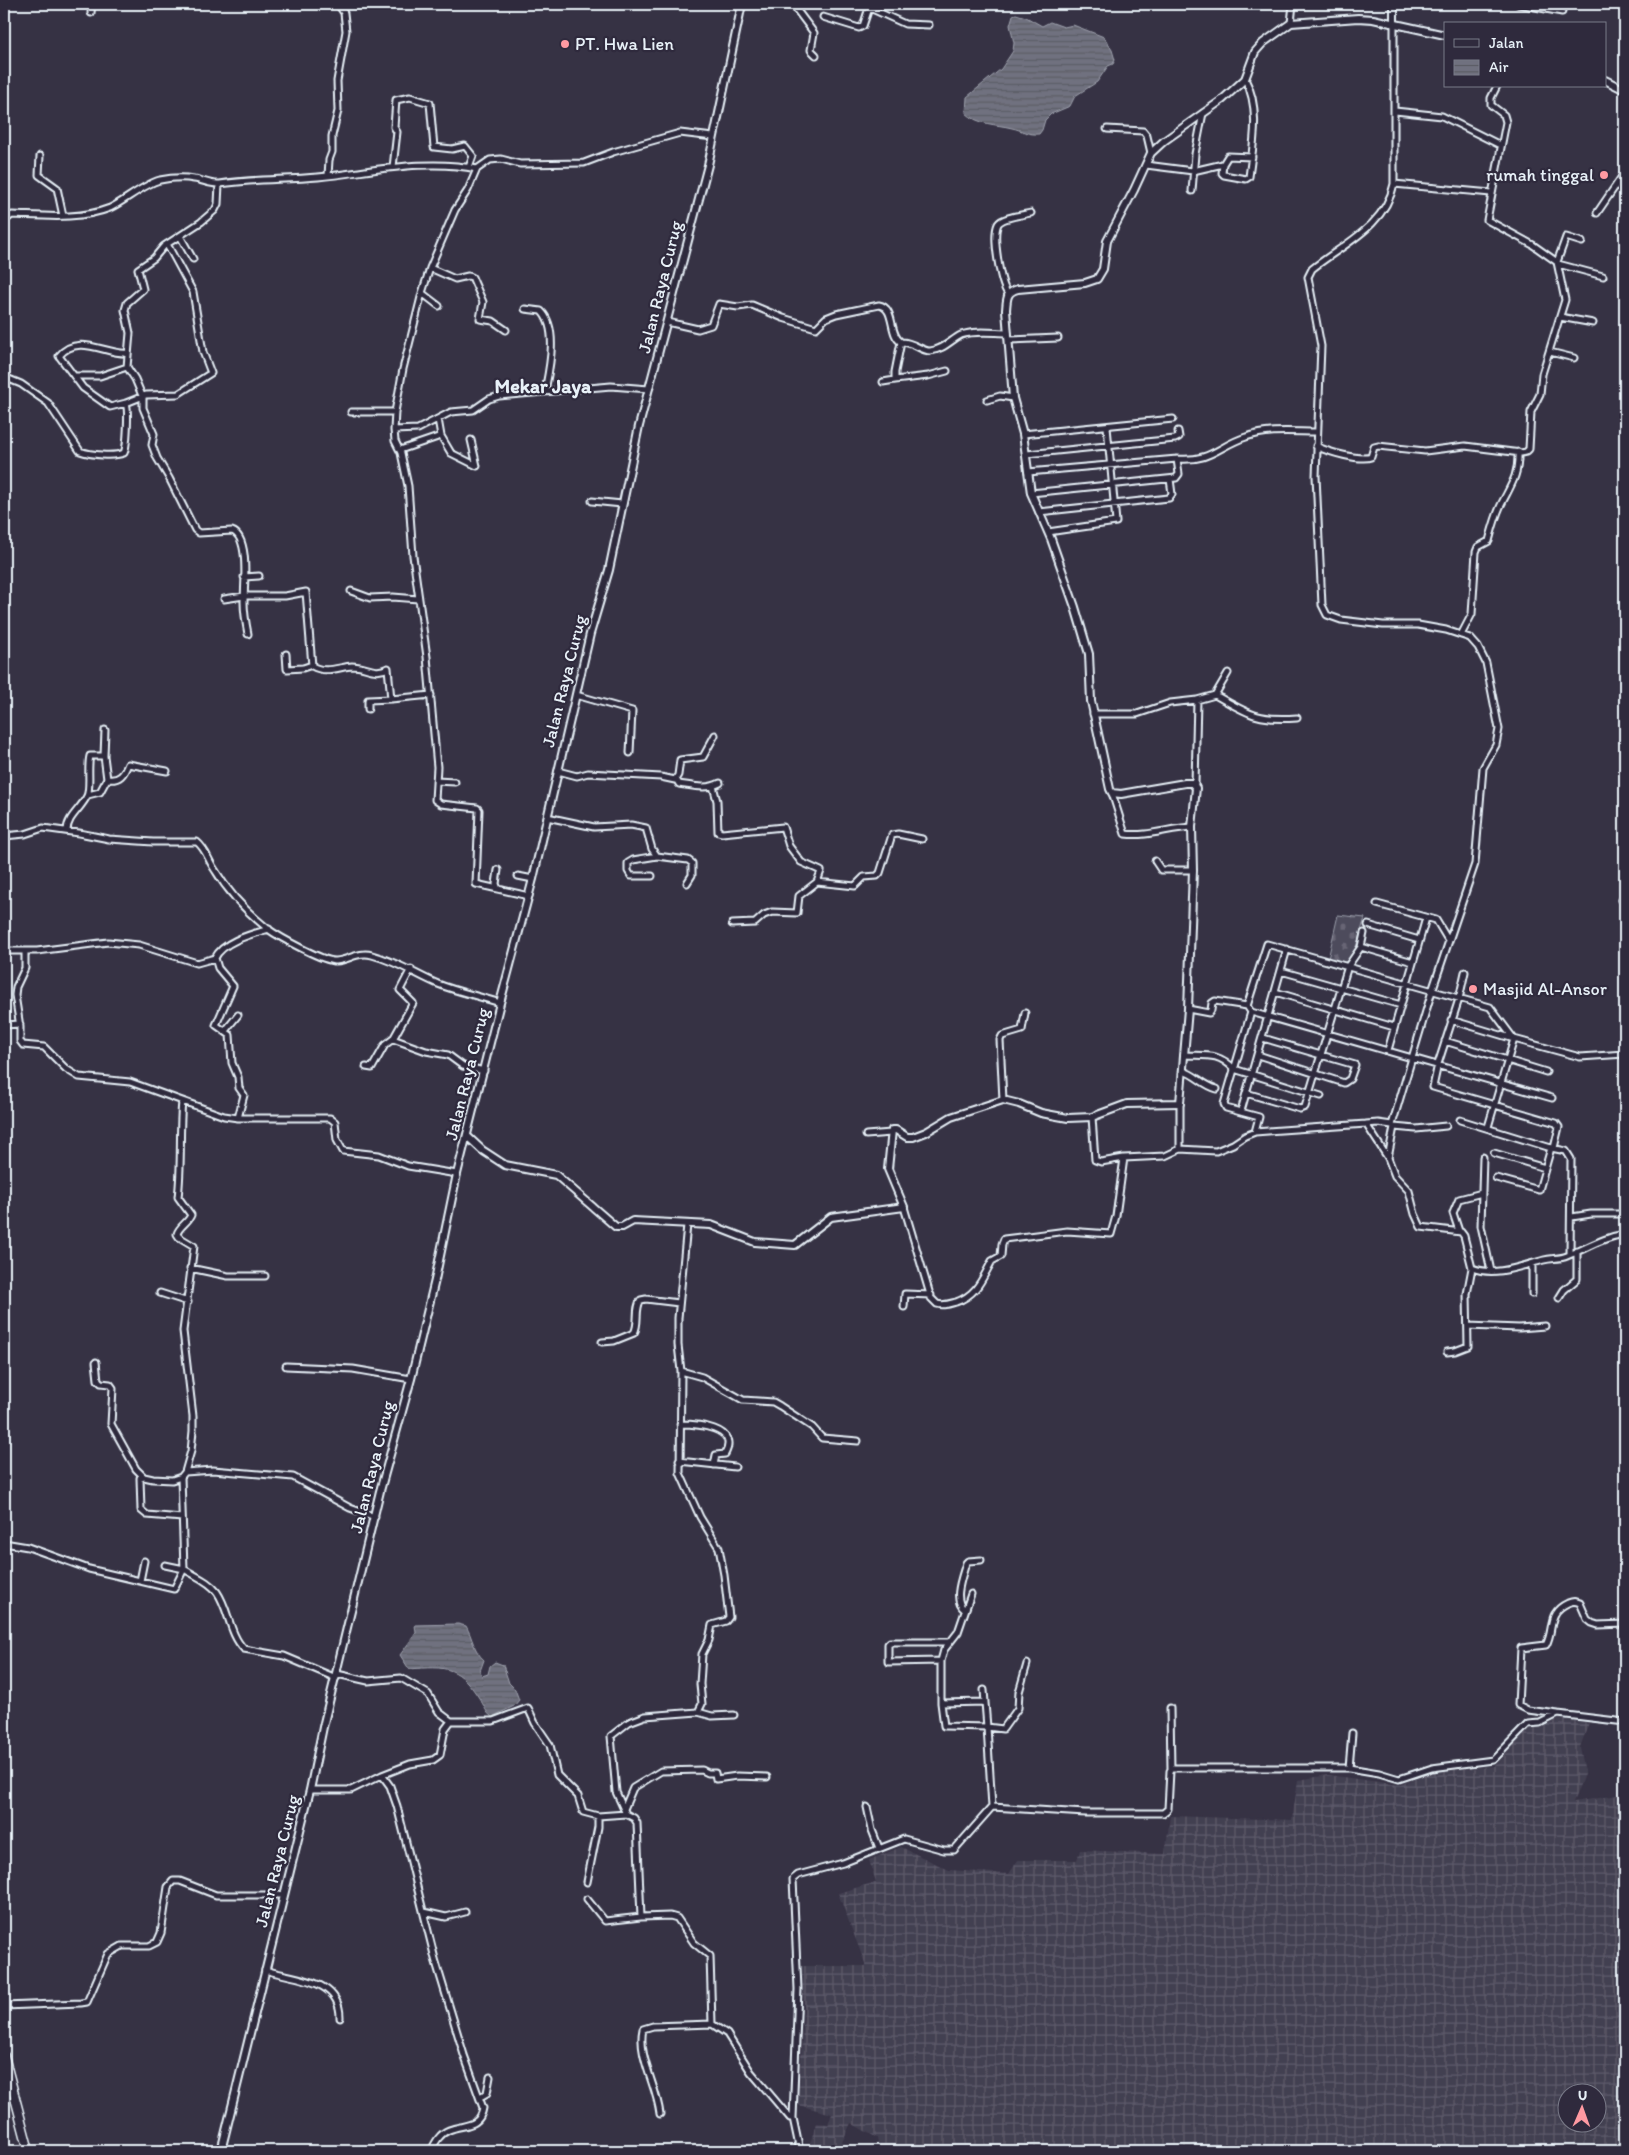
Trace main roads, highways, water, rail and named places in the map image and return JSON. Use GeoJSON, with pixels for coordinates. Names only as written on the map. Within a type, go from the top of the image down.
{"type":"FeatureCollection","features":[{"type":"Feature","properties":{"kind":"main road"},"geometry":{"type":"LineString","coordinates":[[4,2056],[29,2151]]}},
{"type":"Feature","properties":{"kind":"water"},"geometry":{"type":"Polygon","coordinates":[[[1016,14],[1042,26],[1050,22],[1064,27],[1073,25],[1104,37],[1112,50],[1115,60],[1113,64],[1108,66],[1097,82],[1075,96],[1070,106],[1051,114],[1045,120],[1039,134],[1031,134],[982,122],[966,113],[967,97],[1001,69],[1013,51],[1014,43],[1010,25],[1013,15],[1016,14]]]}},
{"type":"Feature","properties":{"kind":"water"},"geometry":{"type":"Polygon","coordinates":[[[458,1624],[466,1626],[475,1648],[484,1660],[480,1671],[482,1676],[488,1674],[490,1666],[495,1662],[503,1665],[509,1683],[515,1689],[519,1700],[514,1706],[492,1717],[473,1689],[459,1675],[443,1669],[409,1669],[400,1655],[416,1633],[415,1625],[458,1624]]]}},
{"type":"Feature","properties":{"kind":"place","name":"PT. Hwa Lien"},"geometry":{"type":"Point","coordinates":[565,44]}},
{"type":"Feature","properties":{"kind":"place","name":"rumah tinggal"},"geometry":{"type":"Point","coordinates":[1604,175]}},
{"type":"Feature","properties":{"kind":"place","name":"Masjid Al-Ansor"},"geometry":{"type":"Point","coordinates":[1473,989]}},
{"type":"Feature","properties":{"kind":"district","name":"Mekar Jaya"},"geometry":{"type":"Point","coordinates":[543,386]}}]}
